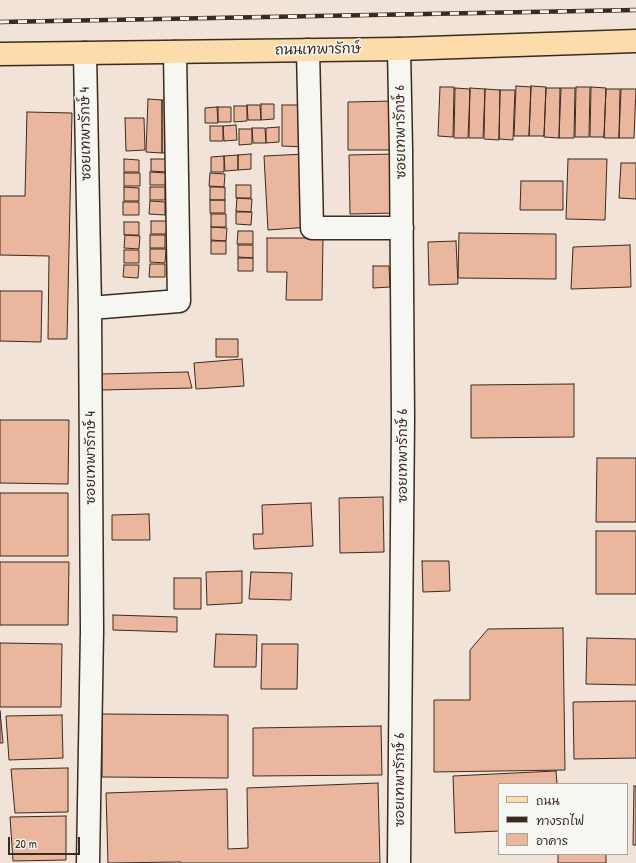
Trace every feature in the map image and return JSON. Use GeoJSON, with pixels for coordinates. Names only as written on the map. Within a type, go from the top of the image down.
{"type":"FeatureCollection","features":[{"type":"Feature","properties":{"kind":"main road","name":"ถนนเทพารักษ์"},"geometry":{"type":"LineString","coordinates":[[0,54],[399,49],[636,41]]}},
{"type":"Feature","properties":{"kind":"street","name":"ซอยเทพารักษ์ 6"},"geometry":{"type":"LineString","coordinates":[[399,49],[403,418],[399,863]]}},
{"type":"Feature","properties":{"kind":"street"},"geometry":{"type":"LineString","coordinates":[[308,50],[312,228],[402,228]]}},
{"type":"Feature","properties":{"kind":"street"},"geometry":{"type":"LineString","coordinates":[[90,308],[179,301],[175,52]]}},
{"type":"Feature","properties":{"kind":"street","name":"ซอยเทพารักษ์ 4"},"geometry":{"type":"LineString","coordinates":[[85,53],[90,308],[92,631],[88,863]]}},
{"type":"Feature","properties":{"kind":"building"},"geometry":{"type":"Polygon","coordinates":[[[516,86],[531,87],[529,136],[514,136],[516,86]]]}},
{"type":"Feature","properties":{"kind":"building"},"geometry":{"type":"Polygon","coordinates":[[[531,86],[546,87],[544,136],[529,136],[531,86]]]}},
{"type":"Feature","properties":{"kind":"building"},"geometry":{"type":"Polygon","coordinates":[[[440,87],[454,87],[453,137],[438,136],[440,87]]]}},
{"type":"Feature","properties":{"kind":"building"},"geometry":{"type":"Polygon","coordinates":[[[576,87],[590,87],[589,137],[575,137],[576,87]]]}},
{"type":"Feature","properties":{"kind":"building"},"geometry":{"type":"Polygon","coordinates":[[[591,87],[606,88],[604,137],[590,137],[591,87]]]}},
{"type":"Feature","properties":{"kind":"building"},"geometry":{"type":"Polygon","coordinates":[[[455,88],[470,89],[468,138],[454,138],[455,88]]]}},
{"type":"Feature","properties":{"kind":"building"},"geometry":{"type":"Polygon","coordinates":[[[470,88],[485,89],[483,138],[469,138],[470,88]]]}},
{"type":"Feature","properties":{"kind":"building"},"geometry":{"type":"Polygon","coordinates":[[[546,88],[560,88],[559,138],[544,137],[546,88]]]}},
{"type":"Feature","properties":{"kind":"building"},"geometry":{"type":"Polygon","coordinates":[[[561,88],[575,88],[574,138],[559,138],[561,88]]]}},
{"type":"Feature","properties":{"kind":"building"},"geometry":{"type":"Polygon","coordinates":[[[485,89],[500,90],[499,140],[484,139],[485,89]]]}},
{"type":"Feature","properties":{"kind":"building"},"geometry":{"type":"Polygon","coordinates":[[[606,89],[620,89],[619,138],[604,138],[606,89]]]}},
{"type":"Feature","properties":{"kind":"building"},"geometry":{"type":"Polygon","coordinates":[[[621,89],[636,89],[634,138],[619,138],[621,89]]]}},
{"type":"Feature","properties":{"kind":"building"},"geometry":{"type":"Polygon","coordinates":[[[500,90],[515,90],[513,140],[499,139],[500,90]]]}},
{"type":"Feature","properties":{"kind":"building"},"geometry":{"type":"Polygon","coordinates":[[[148,99],[162,100],[162,153],[146,152],[148,99]]]}},
{"type":"Feature","properties":{"kind":"building"},"geometry":{"type":"Polygon","coordinates":[[[173,99],[172,153],[162,153],[162,100],[173,99]]]}},
{"type":"Feature","properties":{"kind":"building"},"geometry":{"type":"Polygon","coordinates":[[[395,101],[395,150],[348,150],[348,102],[395,101]]]}},
{"type":"Feature","properties":{"kind":"building"},"geometry":{"type":"Polygon","coordinates":[[[261,104],[274,104],[274,119],[261,120],[261,104]]]}},
{"type":"Feature","properties":{"kind":"building"},"geometry":{"type":"Polygon","coordinates":[[[247,105],[260,105],[261,120],[248,120],[247,105]]]}},
{"type":"Feature","properties":{"kind":"building"},"geometry":{"type":"Polygon","coordinates":[[[282,105],[305,105],[305,147],[282,146],[282,105]]]}},
{"type":"Feature","properties":{"kind":"building"},"geometry":{"type":"Polygon","coordinates":[[[234,106],[247,106],[247,121],[234,122],[234,106]]]}},
{"type":"Feature","properties":{"kind":"building"},"geometry":{"type":"Polygon","coordinates":[[[217,107],[218,123],[205,123],[205,108],[217,107]]]}},
{"type":"Feature","properties":{"kind":"building"},"geometry":{"type":"Polygon","coordinates":[[[218,107],[231,107],[231,122],[218,122],[218,107]]]}},
{"type":"Feature","properties":{"kind":"building"},"geometry":{"type":"Polygon","coordinates":[[[27,112],[72,113],[67,339],[48,339],[49,256],[0,255],[0,196],[25,196],[27,112]]]}},
{"type":"Feature","properties":{"kind":"building"},"geometry":{"type":"Polygon","coordinates":[[[125,118],[144,118],[145,150],[126,151],[125,118]]]}},
{"type":"Feature","properties":{"kind":"building"},"geometry":{"type":"Polygon","coordinates":[[[236,125],[237,140],[224,141],[223,126],[236,125]]]}},
{"type":"Feature","properties":{"kind":"building"},"geometry":{"type":"Polygon","coordinates":[[[210,126],[223,126],[223,141],[210,141],[210,126]]]}},
{"type":"Feature","properties":{"kind":"building"},"geometry":{"type":"Polygon","coordinates":[[[279,127],[279,142],[266,143],[266,128],[279,127]]]}},
{"type":"Feature","properties":{"kind":"building"},"geometry":{"type":"Polygon","coordinates":[[[252,128],[265,128],[266,143],[253,143],[252,128]]]}},
{"type":"Feature","properties":{"kind":"building"},"geometry":{"type":"Polygon","coordinates":[[[239,129],[252,129],[252,144],[239,145],[239,129]]]}},
{"type":"Feature","properties":{"kind":"building"},"geometry":{"type":"Polygon","coordinates":[[[251,154],[251,169],[238,170],[238,155],[251,154]]]}},
{"type":"Feature","properties":{"kind":"building"},"geometry":{"type":"Polygon","coordinates":[[[306,154],[310,227],[268,230],[264,156],[306,154]]]}},
{"type":"Feature","properties":{"kind":"building"},"geometry":{"type":"Polygon","coordinates":[[[394,154],[396,213],[350,214],[349,155],[394,154]]]}},
{"type":"Feature","properties":{"kind":"building"},"geometry":{"type":"Polygon","coordinates":[[[238,155],[238,170],[225,171],[224,156],[238,155]]]}},
{"type":"Feature","properties":{"kind":"building"},"geometry":{"type":"Polygon","coordinates":[[[224,156],[224,172],[211,172],[211,157],[224,156]]]}},
{"type":"Feature","properties":{"kind":"building"},"geometry":{"type":"Polygon","coordinates":[[[124,159],[139,160],[139,172],[124,172],[124,159]]]}},
{"type":"Feature","properties":{"kind":"building"},"geometry":{"type":"Polygon","coordinates":[[[151,159],[166,159],[166,172],[151,171],[151,159]]]}},
{"type":"Feature","properties":{"kind":"building"},"geometry":{"type":"Polygon","coordinates":[[[568,159],[607,159],[605,220],[566,219],[568,159]]]}},
{"type":"Feature","properties":{"kind":"building"},"geometry":{"type":"Polygon","coordinates":[[[621,163],[636,163],[636,199],[619,198],[621,163]]]}},
{"type":"Feature","properties":{"kind":"building"},"geometry":{"type":"Polygon","coordinates":[[[150,172],[166,173],[165,185],[150,185],[150,172]]]}},
{"type":"Feature","properties":{"kind":"building"},"geometry":{"type":"Polygon","coordinates":[[[124,173],[140,173],[140,186],[124,186],[124,173]]]}},
{"type":"Feature","properties":{"kind":"building"},"geometry":{"type":"Polygon","coordinates":[[[210,173],[225,174],[224,187],[209,186],[210,173]]]}},
{"type":"Feature","properties":{"kind":"building"},"geometry":{"type":"Polygon","coordinates":[[[521,181],[563,181],[563,210],[520,210],[521,181]]]}},
{"type":"Feature","properties":{"kind":"building"},"geometry":{"type":"Polygon","coordinates":[[[236,185],[251,185],[251,198],[236,198],[236,185]]]}},
{"type":"Feature","properties":{"kind":"building"},"geometry":{"type":"Polygon","coordinates":[[[124,187],[139,188],[139,201],[124,201],[124,187]]]}},
{"type":"Feature","properties":{"kind":"building"},"geometry":{"type":"Polygon","coordinates":[[[150,187],[165,187],[165,200],[150,200],[150,187]]]}},
{"type":"Feature","properties":{"kind":"building"},"geometry":{"type":"Polygon","coordinates":[[[210,187],[225,187],[225,200],[210,200],[210,187]]]}},
{"type":"Feature","properties":{"kind":"building"},"geometry":{"type":"Polygon","coordinates":[[[237,198],[252,199],[251,212],[236,211],[237,198]]]}},
{"type":"Feature","properties":{"kind":"building"},"geometry":{"type":"Polygon","coordinates":[[[210,200],[225,200],[225,213],[210,213],[210,200]]]}},
{"type":"Feature","properties":{"kind":"building"},"geometry":{"type":"Polygon","coordinates":[[[150,201],[165,202],[165,215],[149,214],[150,201]]]}},
{"type":"Feature","properties":{"kind":"building"},"geometry":{"type":"Polygon","coordinates":[[[123,202],[139,202],[139,215],[123,215],[123,202]]]}},
{"type":"Feature","properties":{"kind":"building"},"geometry":{"type":"Polygon","coordinates":[[[236,212],[252,212],[251,225],[236,224],[236,212]]]}},
{"type":"Feature","properties":{"kind":"building"},"geometry":{"type":"Polygon","coordinates":[[[211,214],[226,214],[226,227],[211,227],[211,214]]]}},
{"type":"Feature","properties":{"kind":"building"},"geometry":{"type":"Polygon","coordinates":[[[151,221],[167,221],[166,234],[151,234],[151,221]]]}},
{"type":"Feature","properties":{"kind":"building"},"geometry":{"type":"Polygon","coordinates":[[[124,222],[139,222],[139,235],[124,235],[124,222]]]}},
{"type":"Feature","properties":{"kind":"building"},"geometry":{"type":"Polygon","coordinates":[[[211,227],[227,228],[226,241],[211,240],[211,227]]]}},
{"type":"Feature","properties":{"kind":"building"},"geometry":{"type":"Polygon","coordinates":[[[238,231],[253,231],[253,244],[237,244],[238,231]]]}},
{"type":"Feature","properties":{"kind":"building"},"geometry":{"type":"Polygon","coordinates":[[[459,233],[556,234],[556,279],[458,278],[459,233]]]}},
{"type":"Feature","properties":{"kind":"building"},"geometry":{"type":"Polygon","coordinates":[[[125,235],[140,236],[139,249],[124,248],[125,235]]]}},
{"type":"Feature","properties":{"kind":"building"},"geometry":{"type":"Polygon","coordinates":[[[150,235],[165,235],[165,248],[150,248],[150,235]]]}},
{"type":"Feature","properties":{"kind":"building"},"geometry":{"type":"Polygon","coordinates":[[[267,238],[323,238],[322,300],[286,300],[287,272],[267,272],[267,238]]]}},
{"type":"Feature","properties":{"kind":"building"},"geometry":{"type":"Polygon","coordinates":[[[211,241],[226,241],[226,254],[211,254],[211,241]]]}},
{"type":"Feature","properties":{"kind":"building"},"geometry":{"type":"Polygon","coordinates":[[[456,241],[458,284],[429,285],[428,242],[456,241]]]}},
{"type":"Feature","properties":{"kind":"building"},"geometry":{"type":"Polygon","coordinates":[[[238,245],[253,245],[253,258],[238,257],[238,245]]]}},
{"type":"Feature","properties":{"kind":"building"},"geometry":{"type":"Polygon","coordinates":[[[630,245],[631,287],[571,289],[573,247],[630,245]]]}},
{"type":"Feature","properties":{"kind":"building"},"geometry":{"type":"Polygon","coordinates":[[[150,249],[166,249],[165,263],[150,262],[150,249]]]}},
{"type":"Feature","properties":{"kind":"building"},"geometry":{"type":"Polygon","coordinates":[[[124,250],[139,250],[139,263],[124,263],[124,250]]]}},
{"type":"Feature","properties":{"kind":"building"},"geometry":{"type":"Polygon","coordinates":[[[238,258],[253,258],[253,271],[238,271],[238,258]]]}},
{"type":"Feature","properties":{"kind":"building"},"geometry":{"type":"Polygon","coordinates":[[[150,264],[165,264],[165,277],[149,277],[150,264]]]}},
{"type":"Feature","properties":{"kind":"building"},"geometry":{"type":"Polygon","coordinates":[[[124,265],[139,265],[138,278],[123,277],[124,265]]]}},
{"type":"Feature","properties":{"kind":"building"},"geometry":{"type":"Polygon","coordinates":[[[373,266],[389,266],[390,287],[373,288],[373,266]]]}},
{"type":"Feature","properties":{"kind":"building"},"geometry":{"type":"Polygon","coordinates":[[[0,291],[42,291],[41,342],[0,341],[0,291]]]}},
{"type":"Feature","properties":{"kind":"building"},"geometry":{"type":"Polygon","coordinates":[[[216,339],[238,339],[238,357],[216,357],[216,339]]]}},
{"type":"Feature","properties":{"kind":"building"},"geometry":{"type":"Polygon","coordinates":[[[242,359],[244,386],[196,389],[194,363],[242,359]]]}},
{"type":"Feature","properties":{"kind":"building"},"geometry":{"type":"Polygon","coordinates":[[[188,372],[192,388],[101,390],[100,374],[188,372]]]}},
{"type":"Feature","properties":{"kind":"building"},"geometry":{"type":"Polygon","coordinates":[[[574,384],[574,437],[471,438],[471,385],[574,384]]]}},
{"type":"Feature","properties":{"kind":"building"},"geometry":{"type":"Polygon","coordinates":[[[0,420],[69,420],[68,484],[0,483],[0,420]]]}},
{"type":"Feature","properties":{"kind":"building"},"geometry":{"type":"Polygon","coordinates":[[[597,458],[636,458],[636,522],[596,522],[597,458]]]}},
{"type":"Feature","properties":{"kind":"building"},"geometry":{"type":"Polygon","coordinates":[[[0,493],[68,493],[68,556],[0,556],[0,493]]]}},
{"type":"Feature","properties":{"kind":"building"},"geometry":{"type":"Polygon","coordinates":[[[383,497],[384,552],[340,553],[339,498],[383,497]]]}},
{"type":"Feature","properties":{"kind":"building"},"geometry":{"type":"Polygon","coordinates":[[[311,503],[313,546],[254,549],[253,534],[263,534],[262,505],[311,503]]]}},
{"type":"Feature","properties":{"kind":"building"},"geometry":{"type":"Polygon","coordinates":[[[149,514],[150,540],[112,540],[112,515],[149,514]]]}},
{"type":"Feature","properties":{"kind":"building"},"geometry":{"type":"Polygon","coordinates":[[[596,531],[636,531],[636,594],[596,594],[596,531]]]}},
{"type":"Feature","properties":{"kind":"building"},"geometry":{"type":"Polygon","coordinates":[[[422,561],[449,561],[450,591],[423,592],[422,561]]]}},
{"type":"Feature","properties":{"kind":"building"},"geometry":{"type":"Polygon","coordinates":[[[0,562],[69,562],[68,625],[0,625],[0,562]]]}},
{"type":"Feature","properties":{"kind":"building"},"geometry":{"type":"Polygon","coordinates":[[[242,571],[242,603],[207,605],[206,572],[242,571]]]}},
{"type":"Feature","properties":{"kind":"building"},"geometry":{"type":"Polygon","coordinates":[[[251,572],[292,573],[291,600],[249,599],[251,572]]]}},
{"type":"Feature","properties":{"kind":"building"},"geometry":{"type":"Polygon","coordinates":[[[174,578],[201,578],[201,609],[174,609],[174,578]]]}},
{"type":"Feature","properties":{"kind":"building"},"geometry":{"type":"Polygon","coordinates":[[[113,615],[177,617],[177,632],[113,630],[113,615]]]}},
{"type":"Feature","properties":{"kind":"building"},"geometry":{"type":"Polygon","coordinates":[[[563,628],[565,770],[434,772],[434,700],[470,700],[470,650],[488,629],[563,628]]]}},
{"type":"Feature","properties":{"kind":"building"},"geometry":{"type":"Polygon","coordinates":[[[216,634],[257,635],[256,667],[214,667],[216,634]]]}},
{"type":"Feature","properties":{"kind":"building"},"geometry":{"type":"Polygon","coordinates":[[[587,638],[636,639],[636,685],[586,684],[587,638]]]}},
{"type":"Feature","properties":{"kind":"building"},"geometry":{"type":"Polygon","coordinates":[[[0,643],[62,644],[61,707],[0,707],[0,643]]]}},
{"type":"Feature","properties":{"kind":"building"},"geometry":{"type":"Polygon","coordinates":[[[262,644],[298,644],[297,689],[261,689],[262,644]]]}},
{"type":"Feature","properties":{"kind":"building"},"geometry":{"type":"Polygon","coordinates":[[[636,701],[636,758],[574,759],[573,702],[636,701]]]}},
{"type":"Feature","properties":{"kind":"building"},"geometry":{"type":"Polygon","coordinates":[[[0,711],[3,743],[0,743],[0,711]]]}},
{"type":"Feature","properties":{"kind":"building"},"geometry":{"type":"Polygon","coordinates":[[[102,714],[228,715],[228,778],[102,777],[102,714]]]}},
{"type":"Feature","properties":{"kind":"building"},"geometry":{"type":"Polygon","coordinates":[[[62,715],[63,758],[9,760],[6,716],[62,715]]]}},
{"type":"Feature","properties":{"kind":"building"},"geometry":{"type":"Polygon","coordinates":[[[381,726],[382,775],[253,776],[253,728],[381,726]]]}},
{"type":"Feature","properties":{"kind":"building"},"geometry":{"type":"Polygon","coordinates":[[[68,768],[68,812],[15,813],[11,769],[68,768]]]}},
{"type":"Feature","properties":{"kind":"building"},"geometry":{"type":"Polygon","coordinates":[[[556,771],[557,783],[498,783],[498,831],[455,833],[453,776],[556,771]]]}},
{"type":"Feature","properties":{"kind":"building"},"geometry":{"type":"Polygon","coordinates":[[[378,783],[380,863],[108,863],[106,793],[227,789],[228,849],[248,848],[247,788],[378,783]]]}},
{"type":"Feature","properties":{"kind":"building"},"geometry":{"type":"Polygon","coordinates":[[[634,786],[636,786],[636,845],[633,845],[634,786]]]}},
{"type":"Feature","properties":{"kind":"building"},"geometry":{"type":"Polygon","coordinates":[[[66,816],[66,860],[13,861],[10,817],[66,816]]]}},
{"type":"Feature","properties":{"kind":"building"},"geometry":{"type":"Polygon","coordinates":[[[558,855],[606,855],[606,863],[558,863],[558,855]]]}},
{"type":"Feature","properties":{"kind":"railway"},"geometry":{"type":"LineString","coordinates":[[0,22],[636,10]]}}]}
